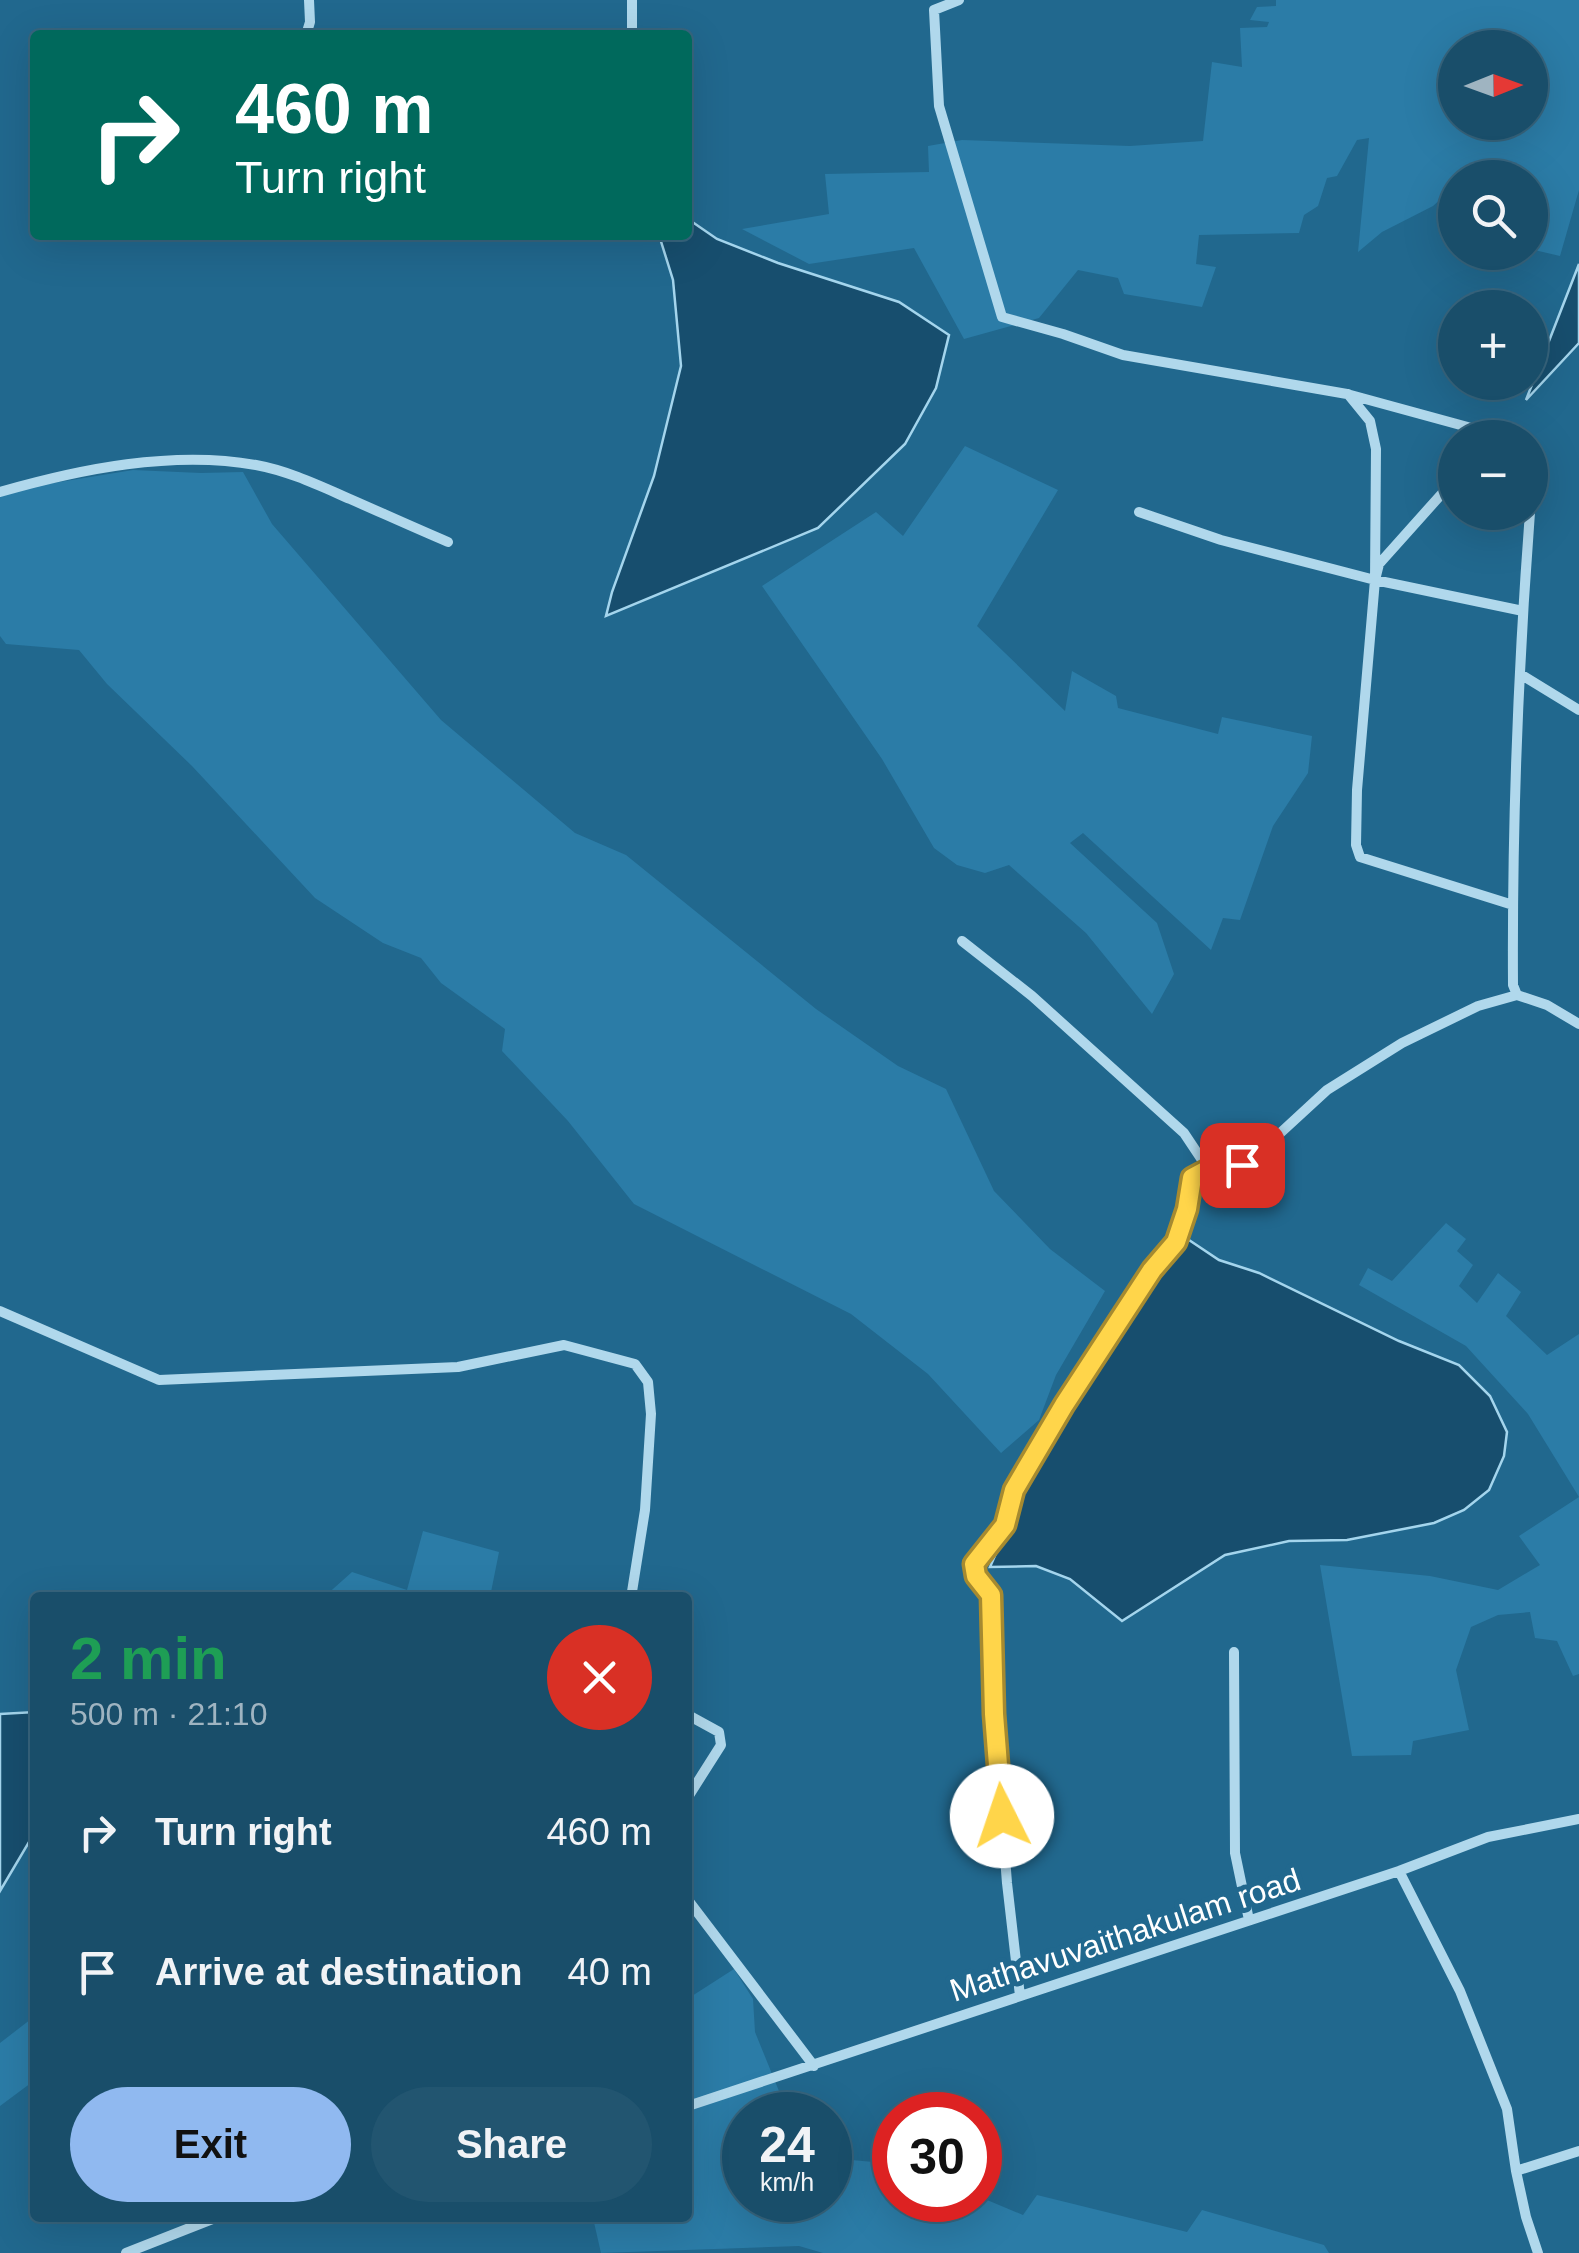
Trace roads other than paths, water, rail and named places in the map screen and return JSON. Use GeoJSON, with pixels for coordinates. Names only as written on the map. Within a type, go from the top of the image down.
{"type":"FeatureCollection","features":[{"type":"Feature","properties":{"kind":"street"},"geometry":{"type":"LineString","coordinates":[[308,30],[309,0]]}},
{"type":"Feature","properties":{"kind":"street"},"geometry":{"type":"LineString","coordinates":[[632,0],[632,30]]}},
{"type":"Feature","properties":{"kind":"street"},"geometry":{"type":"LineString","coordinates":[[959,0],[934,10],[939,106],[1002,316],[1124,355],[1347,394],[1441,420]]}},
{"type":"Feature","properties":{"kind":"street"},"geometry":{"type":"LineString","coordinates":[[1347,394],[1370,421],[1376,449],[1374,580],[1356,845],[1360,857],[1512,905]]}},
{"type":"Feature","properties":{"kind":"street"},"geometry":{"type":"LineString","coordinates":[[0,492],[130,464],[194,461],[257,466],[312,482],[448,542]]}},
{"type":"Feature","properties":{"kind":"street"},"geometry":{"type":"LineString","coordinates":[[1374,580],[1379,564],[1438,498]]}},
{"type":"Feature","properties":{"kind":"street"},"geometry":{"type":"LineString","coordinates":[[1139,512],[1221,540],[1374,580],[1522,611]]}},
{"type":"Feature","properties":{"kind":"street"},"geometry":{"type":"LineString","coordinates":[[1517,995],[1513,985],[1512,905],[1528,530]]}},
{"type":"Feature","properties":{"kind":"street"},"geometry":{"type":"LineString","coordinates":[[1520,674],[1579,710]]}},
{"type":"Feature","properties":{"kind":"street"},"geometry":{"type":"LineString","coordinates":[[962,941],[1032,996],[1184,1133],[1208,1169]]}},
{"type":"Feature","properties":{"kind":"street"},"geometry":{"type":"LineString","coordinates":[[1020,1996],[996,1733],[991,1595],[976,1576],[974,1564],[1005,1525],[1014,1490],[1064,1405],[1152,1270],[1176,1242],[1192,1178],[1220,1163],[1242,1165],[1251,1160],[1326,1090],[1402,1043],[1478,1006],[1517,995],[1548,1005],[1579,1024]]}},
{"type":"Feature","properties":{"kind":"street"},"geometry":{"type":"LineString","coordinates":[[0,1312],[159,1380],[458,1367],[564,1346],[635,1364],[648,1382],[651,1414],[645,1510],[632,1592]]}},
{"type":"Feature","properties":{"kind":"street"},"geometry":{"type":"LineString","coordinates":[[1234,1652],[1235,1853],[1249,1920]]}},
{"type":"Feature","properties":{"kind":"street"},"geometry":{"type":"LineString","coordinates":[[692,1716],[719,1732],[721,1746],[692,1791]]}},
{"type":"Feature","properties":{"kind":"street","name":"Mathavuvaithakulam road"},"geometry":{"type":"LineString","coordinates":[[692,2105],[1399,1871],[1488,1837],[1579,1819]]}},
{"type":"Feature","properties":{"kind":"street"},"geometry":{"type":"LineString","coordinates":[[1399,1871],[1460,1991],[1507,2109],[1526,2217],[1538,2253]]}},
{"type":"Feature","properties":{"kind":"street"},"geometry":{"type":"LineString","coordinates":[[692,1905],[814,2066]]}},
{"type":"Feature","properties":{"kind":"street"},"geometry":{"type":"LineString","coordinates":[[1516,2170],[1579,2151]]}},
{"type":"Feature","properties":{"kind":"street"},"geometry":{"type":"LineString","coordinates":[[126,2253],[204,2222]]}}]}
